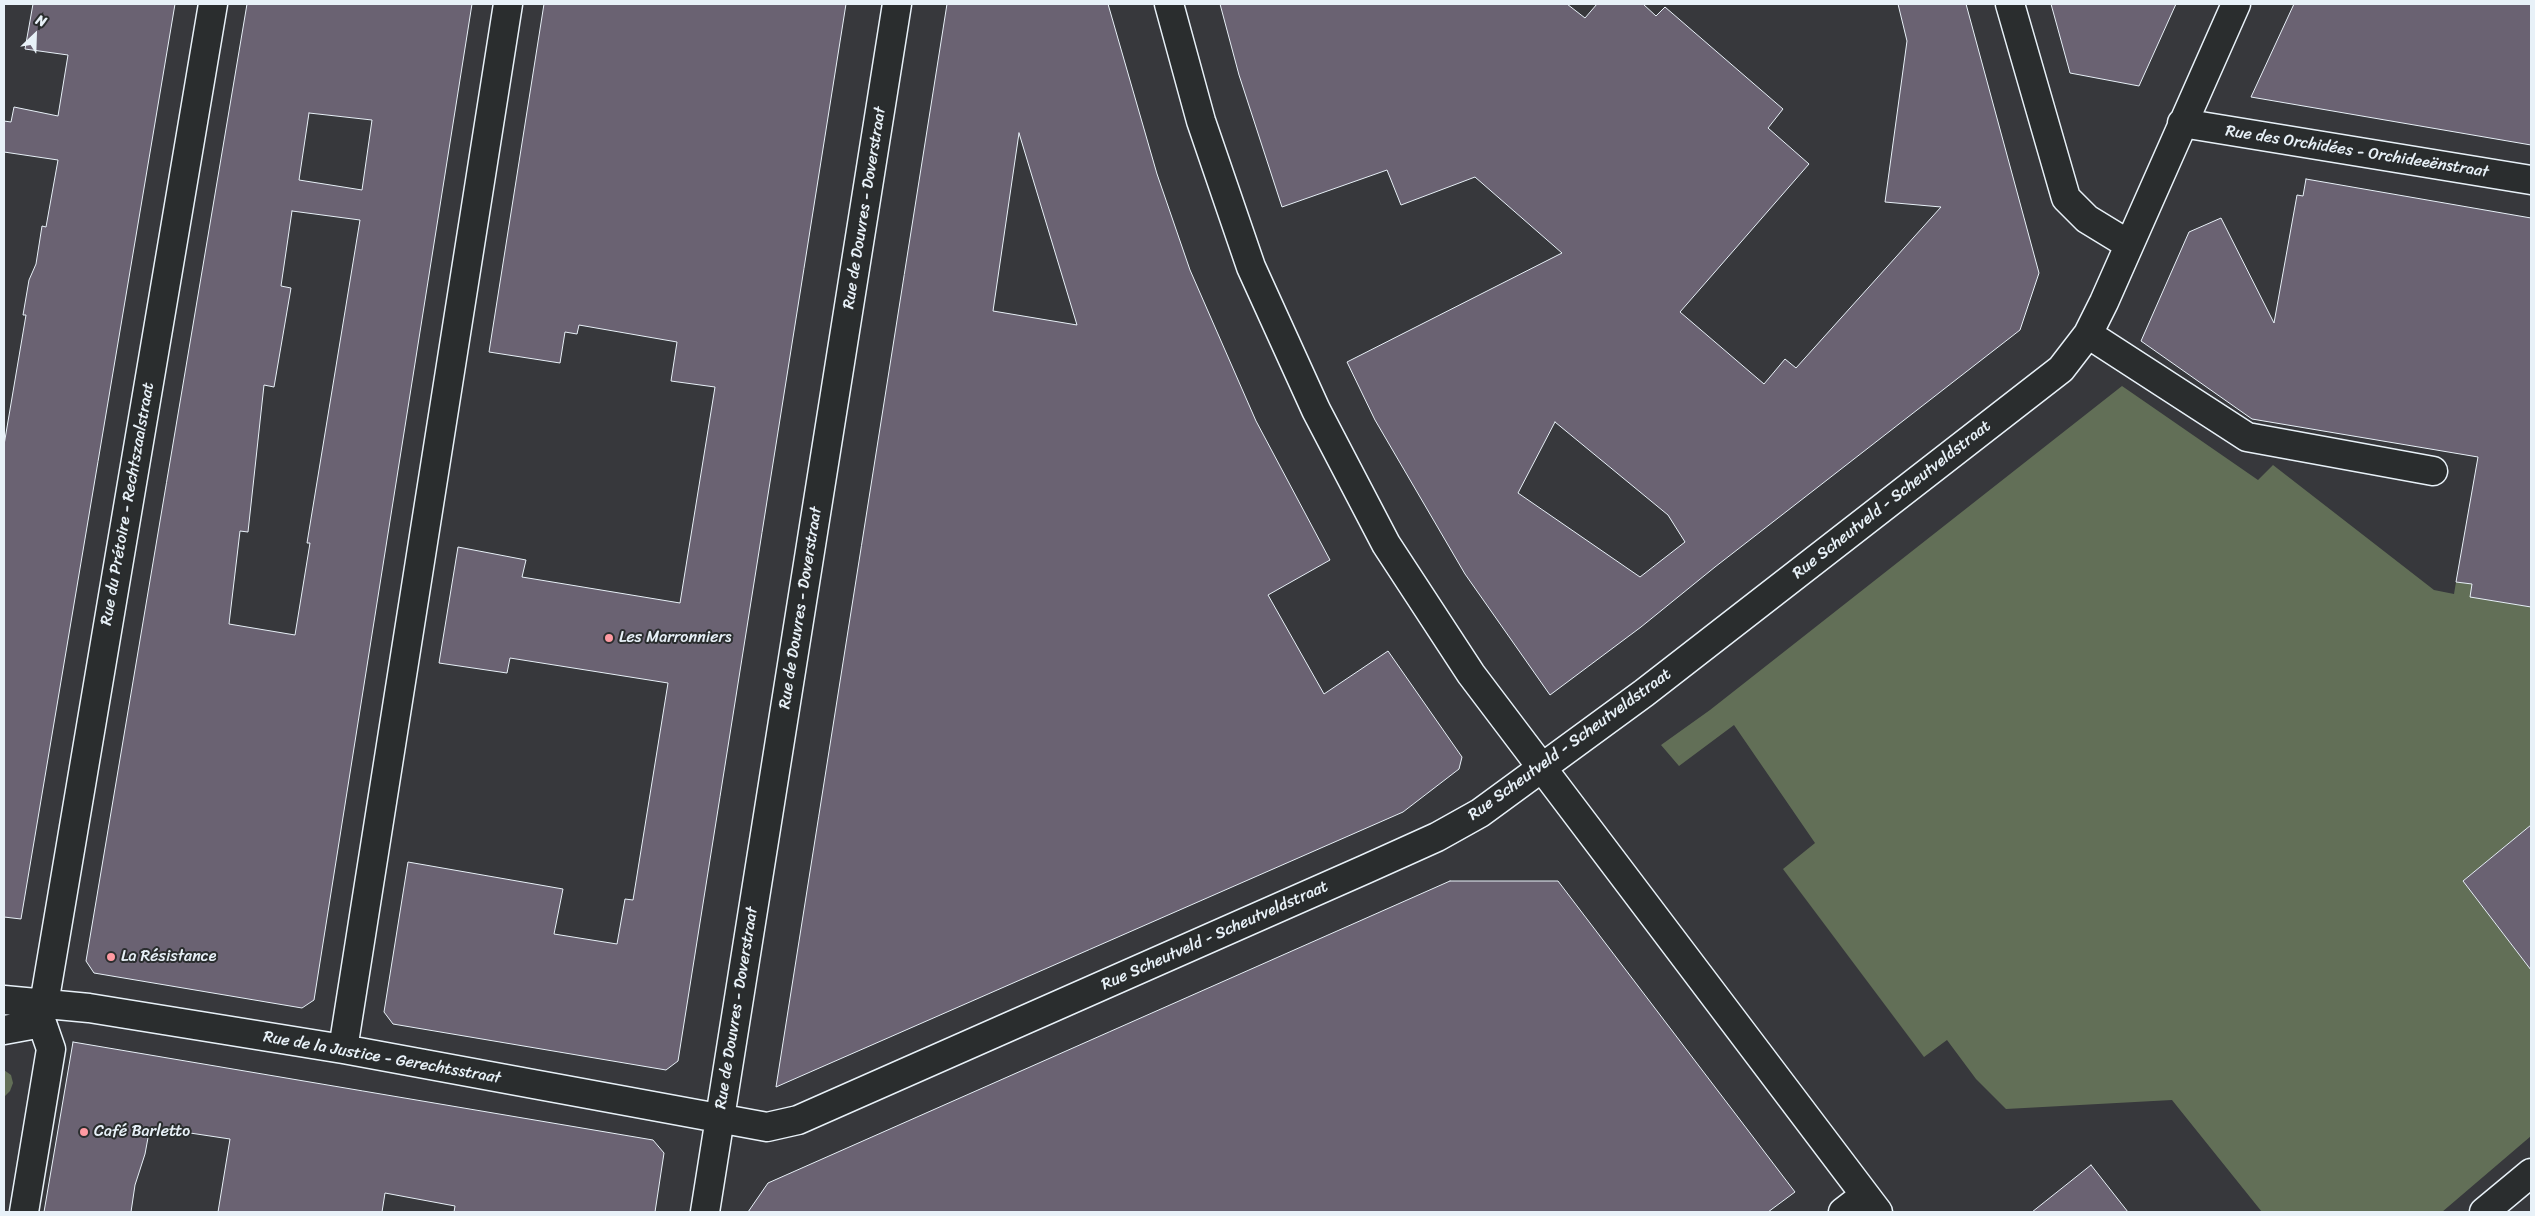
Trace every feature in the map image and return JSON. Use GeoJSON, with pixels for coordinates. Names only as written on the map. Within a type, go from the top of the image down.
{"type":"FeatureCollection","features":[{"type":"Feature","properties":{"kind":"street","name":"Rue du Prétoire - Rechtszaalstraat"},"geometry":{"type":"LineString","coordinates":[[44,1004],[213,4]]}},
{"type":"Feature","properties":{"kind":"street"},"geometry":{"type":"LineString","coordinates":[[344,1049],[508,4]]}},
{"type":"Feature","properties":{"kind":"street","name":"Rue de Douvres - Doverstraat"},"geometry":{"type":"LineString","coordinates":[[705,1212],[897,4]]}},
{"type":"Feature","properties":{"kind":"street"},"geometry":{"type":"LineString","coordinates":[[1169,4],[1201,121],[1252,267],[1316,410],[1394,556],[1471,674],[1872,1204],[1843,1212]]}},
{"type":"Feature","properties":{"kind":"street"},"geometry":{"type":"LineString","coordinates":[[2010,4],[2066,198],[2086,219],[2128,244]]}},
{"type":"Feature","properties":{"kind":"street","name":"Rue Scheutveld - Scheutveldstraat"},"geometry":{"type":"LineString","coordinates":[[720,1118],[767,1127],[798,1120],[1437,837],[1480,813],[1542,768],[1644,693],[2061,368],[2088,334],[2236,4]]}},
{"type":"Feature","properties":{"kind":"street","name":"Rue des Orchidées - Orchideeënstraat"},"geometry":{"type":"LineString","coordinates":[[2182,123],[2531,180]]}},
{"type":"Feature","properties":{"kind":"street"},"geometry":{"type":"LineString","coordinates":[[2088,334],[2248,437],[2433,471]]}},
{"type":"Feature","properties":{"kind":"street","name":"Rue de la Justice - Gerechtsstraat"},"geometry":{"type":"LineString","coordinates":[[4,1000],[89,1008],[344,1049],[720,1118]]}},
{"type":"Feature","properties":{"kind":"street"},"geometry":{"type":"LineString","coordinates":[[4,1030],[42,1023],[51,1049],[24,1212]]}},
{"type":"Feature","properties":{"kind":"street"},"geometry":{"type":"LineString","coordinates":[[2484,1212],[2531,1173]]}},
{"type":"Feature","properties":{"kind":"green space"},"geometry":{"type":"Polygon","coordinates":[[[2122,386],[2258,480],[2273,465],[2434,590],[2454,594],[2456,582],[2472,584],[2471,597],[2531,607],[2531,825],[2463,881],[2531,970],[2531,1136],[2442,1212],[2262,1212],[2172,1100],[2006,1109],[1976,1079],[1947,1040],[1924,1057],[1783,869],[1815,843],[1734,725],[1679,766],[1661,745],[1710,710],[2122,386]]]}},
{"type":"Feature","properties":{"kind":"green space"},"geometry":{"type":"Polygon","coordinates":[[[4,1070],[11,1075],[13,1083],[10,1091],[4,1097],[4,1070]]]}},
{"type":"Feature","properties":{"kind":"building"},"geometry":{"type":"Polygon","coordinates":[[[33,4],[175,4],[21,919],[4,917],[4,445],[26,315],[23,315],[29,280],[36,264],[42,226],[46,227],[58,160],[4,152],[4,121],[11,122],[14,107],[58,116],[68,55],[25,49],[33,4]]]}},
{"type":"Feature","properties":{"kind":"building"},"geometry":{"type":"Polygon","coordinates":[[[247,4],[472,4],[314,1000],[302,1008],[94,973],[86,961],[247,4]],[[309,113],[299,180],[362,190],[372,120],[309,113]],[[292,211],[281,286],[291,288],[274,387],[264,385],[248,532],[240,531],[229,624],[295,635],[310,543],[307,543],[360,220],[292,211]]]}},
{"type":"Feature","properties":{"kind":"building"},"geometry":{"type":"Polygon","coordinates":[[[544,4],[846,4],[678,1061],[666,1070],[393,1024],[384,1012],[408,862],[563,889],[554,934],[617,944],[625,899],[633,900],[668,683],[510,658],[507,673],[439,663],[458,547],[526,560],[522,577],[680,603],[715,387],[671,381],[677,342],[579,325],[577,334],[565,332],[560,363],[489,352],[544,4]]]}},
{"type":"Feature","properties":{"kind":"building"},"geometry":{"type":"Polygon","coordinates":[[[947,4],[1108,4],[1157,174],[1190,270],[1256,421],[1330,560],[1268,595],[1324,694],[1388,651],[1462,757],[1459,769],[1403,812],[776,1087],[947,4]],[[1019,133],[993,311],[1077,325],[1019,133]]]}},
{"type":"Feature","properties":{"kind":"building"},"geometry":{"type":"Polygon","coordinates":[[[1220,4],[1567,4],[1585,18],[1597,4],[1643,4],[1656,16],[1665,7],[1783,109],[1768,128],[1809,164],[1680,312],[1764,384],[1785,359],[1796,368],[1941,207],[1885,202],[1907,41],[1898,4],[1966,4],[2039,273],[2020,330],[1715,567],[1641,627],[1550,695],[1465,574],[1375,420],[1347,362],[1562,253],[1475,177],[1401,205],[1387,170],[1282,207],[1239,75],[1220,4]],[[1555,422],[1518,493],[1640,577],[1685,542],[1668,515],[1555,422]]]}},
{"type":"Feature","properties":{"kind":"building"},"geometry":{"type":"Polygon","coordinates":[[[2051,4],[2176,4],[2139,86],[2070,73],[2051,4]]]}},
{"type":"Feature","properties":{"kind":"building"},"geometry":{"type":"Polygon","coordinates":[[[2294,4],[2531,4],[2531,145],[2251,97],[2294,4]]]}},
{"type":"Feature","properties":{"kind":"building"},"geometry":{"type":"Polygon","coordinates":[[[2306,179],[2531,218],[2531,607],[2470,597],[2472,584],[2456,582],[2478,457],[2252,419],[2141,341],[2189,232],[2221,218],[2274,323],[2297,195],[2303,196],[2306,179]]]}},
{"type":"Feature","properties":{"kind":"building"},"geometry":{"type":"Polygon","coordinates":[[[2531,825],[2531,970],[2463,881],[2531,825]]]}},
{"type":"Feature","properties":{"kind":"building"},"geometry":{"type":"Polygon","coordinates":[[[1450,881],[1558,881],[1795,1192],[1768,1212],[748,1212],[768,1183],[1450,881]]]}},
{"type":"Feature","properties":{"kind":"building"},"geometry":{"type":"Polygon","coordinates":[[[73,1042],[653,1140],[664,1153],[655,1212],[454,1212],[455,1206],[385,1193],[382,1212],[218,1212],[230,1139],[150,1127],[145,1154],[135,1185],[131,1212],[44,1212],[73,1042]]]}},
{"type":"Feature","properties":{"kind":"building"},"geometry":{"type":"Polygon","coordinates":[[[2091,1165],[2128,1212],[2032,1212],[2091,1165]]]}},
{"type":"Feature","properties":{"kind":"place","name":"Les Marronniers"},"geometry":{"type":"Point","coordinates":[609,638]}},
{"type":"Feature","properties":{"kind":"place","name":"La Résistance"},"geometry":{"type":"Point","coordinates":[111,957]}},
{"type":"Feature","properties":{"kind":"place","name":"Café Barletto"},"geometry":{"type":"Point","coordinates":[84,1132]}}]}
